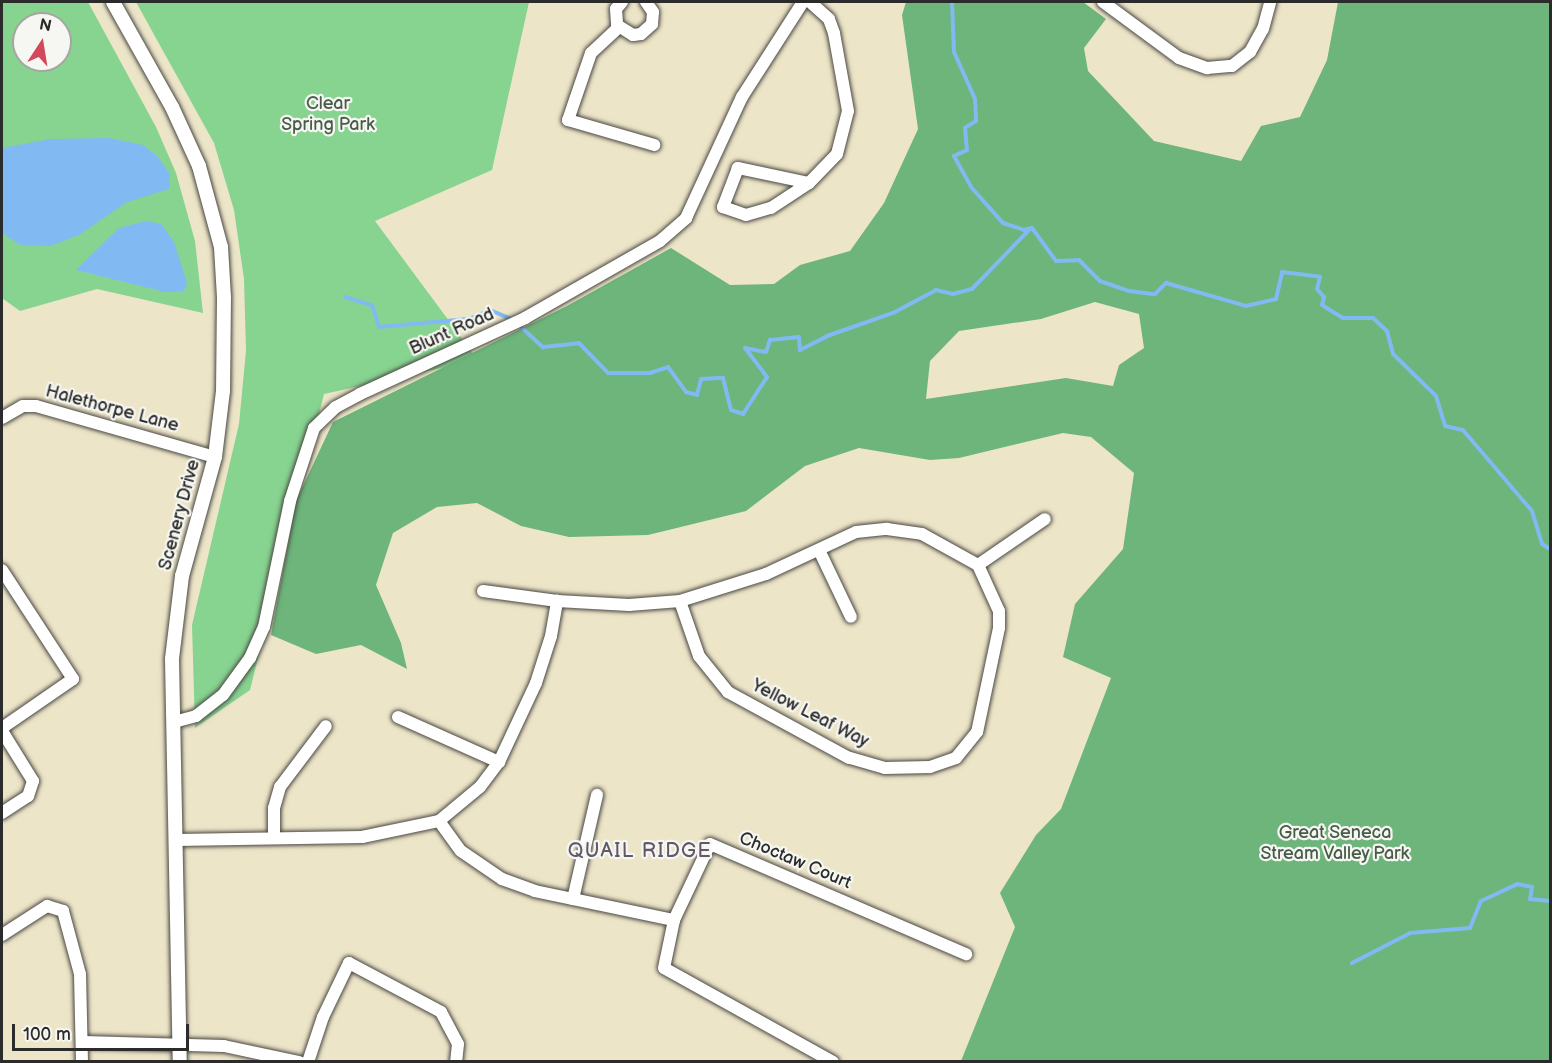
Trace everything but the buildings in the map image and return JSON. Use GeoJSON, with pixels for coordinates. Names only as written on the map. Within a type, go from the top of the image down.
{"type":"FeatureCollection","features":[{"type":"Feature","properties":{"kind":"street","name":"Scenery Drive"},"geometry":{"type":"LineString","coordinates":[[113,2],[172,107],[211,203],[220,247],[226,339],[215,457],[175,614],[174,722],[180,1062]]}},
{"type":"Feature","properties":{"kind":"street"},"geometry":{"type":"LineString","coordinates":[[619,27],[616,9],[622,2]]}},
{"type":"Feature","properties":{"kind":"street"},"geometry":{"type":"LineString","coordinates":[[619,27],[633,35],[648,29],[653,12],[646,2]]}},
{"type":"Feature","properties":{"kind":"street","name":"Blunt Road"},"geometry":{"type":"LineString","coordinates":[[174,722],[196,716],[223,695],[250,658],[264,627],[290,501],[314,428],[336,407],[360,394],[523,319],[660,241],[687,218],[742,96],[803,2]]}},
{"type":"Feature","properties":{"kind":"street"},"geometry":{"type":"LineString","coordinates":[[809,183],[738,168],[723,207],[754,215],[790,198],[809,183],[837,154],[848,111],[834,33],[825,14],[810,2]]}},
{"type":"Feature","properties":{"kind":"street"},"geometry":{"type":"LineString","coordinates":[[1103,2],[1179,58],[1207,68],[1232,66],[1250,52],[1263,29],[1270,2]]}},
{"type":"Feature","properties":{"kind":"street"},"geometry":{"type":"LineString","coordinates":[[619,27],[591,53],[568,120],[654,145]]}},
{"type":"Feature","properties":{"kind":"street","name":"Halethorpe Lane"},"geometry":{"type":"LineString","coordinates":[[2,418],[23,406],[36,406],[215,457]]}},
{"type":"Feature","properties":{"kind":"street"},"geometry":{"type":"LineString","coordinates":[[483,591],[557,602],[629,605],[680,601],[766,574],[856,532],[886,529],[922,534],[978,565],[1045,519]]}},
{"type":"Feature","properties":{"kind":"street"},"geometry":{"type":"LineString","coordinates":[[819,550],[851,617]]}},
{"type":"Feature","properties":{"kind":"street","name":"Yellow Leaf Way"},"geometry":{"type":"LineString","coordinates":[[680,601],[699,656],[711,675],[746,705],[849,758],[885,768],[930,767],[956,758],[977,732],[999,628],[999,611],[978,565]]}},
{"type":"Feature","properties":{"kind":"street"},"geometry":{"type":"LineString","coordinates":[[2,570],[73,679],[2,730],[33,781],[28,796],[2,813]]}},
{"type":"Feature","properties":{"kind":"street"},"geometry":{"type":"LineString","coordinates":[[176,840],[362,837],[439,821],[480,787],[499,762],[536,683],[552,636],[557,602]]}},
{"type":"Feature","properties":{"kind":"street"},"geometry":{"type":"LineString","coordinates":[[398,717],[499,762]]}},
{"type":"Feature","properties":{"kind":"street"},"geometry":{"type":"LineString","coordinates":[[274,837],[274,808],[280,787],[326,726]]}},
{"type":"Feature","properties":{"kind":"street"},"geometry":{"type":"LineString","coordinates":[[573,898],[597,795]]}},
{"type":"Feature","properties":{"kind":"street"},"geometry":{"type":"LineString","coordinates":[[439,821],[461,851],[479,866],[535,891],[674,920]]}},
{"type":"Feature","properties":{"kind":"street","name":"Choctaw Court"},"geometry":{"type":"LineString","coordinates":[[833,1062],[664,968],[674,920],[710,844],[966,954]]}},
{"type":"Feature","properties":{"kind":"street"},"geometry":{"type":"LineString","coordinates":[[2,935],[47,906],[55,905],[63,911],[80,974],[84,1042],[82,1062]]}},
{"type":"Feature","properties":{"kind":"street"},"geometry":{"type":"LineString","coordinates":[[308,1062],[323,1017],[349,963],[441,1012],[458,1044],[456,1062]]}},
{"type":"Feature","properties":{"kind":"street"},"geometry":{"type":"LineString","coordinates":[[84,1042],[224,1046],[299,1062]]}},
{"type":"Feature","properties":{"kind":"green space"},"geometry":{"type":"Polygon","coordinates":[[[2,2],[88,2],[156,127],[176,173],[195,241],[203,313],[97,289],[20,311],[2,298],[2,2]]]}},
{"type":"Feature","properties":{"kind":"green space","name":"Clear Spring Park"},"geometry":{"type":"Polygon","coordinates":[[[136,2],[529,2],[492,170],[375,221],[478,360],[324,394],[250,690],[195,728],[192,625],[239,424],[246,351],[244,279],[234,210],[214,143],[136,2]]]}},
{"type":"Feature","properties":{"kind":"green space","name":"Great Seneca Stream Valley Park"},"geometry":{"type":"Polygon","coordinates":[[[906,2],[1083,2],[1106,19],[1084,48],[1088,71],[1154,141],[1241,161],[1261,126],[1300,117],[1327,60],[1338,2],[1550,2],[1550,1061],[961,1061],[1015,927],[1000,893],[1036,835],[1061,809],[1111,678],[1063,657],[1075,604],[1123,549],[1134,473],[1091,437],[1063,433],[959,458],[930,460],[859,448],[805,466],[746,511],[648,535],[569,537],[521,526],[477,503],[437,507],[393,533],[376,585],[401,643],[407,669],[361,645],[316,654],[271,635],[296,501],[333,422],[567,306],[671,248],[730,285],[774,284],[800,265],[850,251],[884,203],[918,129],[902,15],[906,2]],[[1095,302],[1041,319],[959,331],[930,361],[926,399],[1066,378],[1113,386],[1119,365],[1144,348],[1139,314],[1095,302]]]}},
{"type":"Feature","properties":{"kind":"water"},"geometry":{"type":"Polygon","coordinates":[[[109,138],[143,145],[158,157],[170,174],[169,189],[127,202],[79,235],[50,246],[20,245],[2,233],[2,148],[51,139],[109,138]]]}},
{"type":"Feature","properties":{"kind":"water"},"geometry":{"type":"Polygon","coordinates":[[[146,221],[161,224],[174,242],[187,283],[184,291],[165,292],[76,270],[119,228],[146,221]]]}},
{"type":"Feature","properties":{"kind":"waterway"},"geometry":{"type":"LineString","coordinates":[[952,2],[954,52],[975,99],[976,121],[965,128],[967,150],[954,156],[971,187],[1003,223],[1024,230],[1032,228],[1056,261],[1079,260],[1100,281],[1129,291],[1155,294],[1166,283],[1246,306],[1276,299],[1282,272],[1320,277],[1317,289],[1324,297],[1322,305],[1343,318],[1373,318],[1387,331],[1393,354],[1436,396],[1445,426],[1463,430],[1532,511],[1542,544],[1550,549]]}},
{"type":"Feature","properties":{"kind":"waterway"},"geometry":{"type":"LineString","coordinates":[[519,325],[543,347],[579,343],[608,373],[650,373],[668,367],[686,392],[697,395],[701,379],[723,378],[731,410],[743,414],[767,377],[745,348],[766,352],[770,340],[799,337],[800,350],[827,336],[893,313],[936,290],[953,294],[972,289],[1029,230]]}},
{"type":"Feature","properties":{"kind":"waterway"},"geometry":{"type":"LineString","coordinates":[[345,297],[372,305],[379,327],[469,319],[490,310],[513,320]]}},
{"type":"Feature","properties":{"kind":"waterway"},"geometry":{"type":"LineString","coordinates":[[1352,963],[1410,933],[1470,928],[1481,901],[1517,884],[1532,887],[1530,899],[1550,901]]}},
{"type":"Feature","properties":{"kind":"district","name":"QUAIL RIDGE"},"geometry":{"type":"Point","coordinates":[640,851]}}]}
